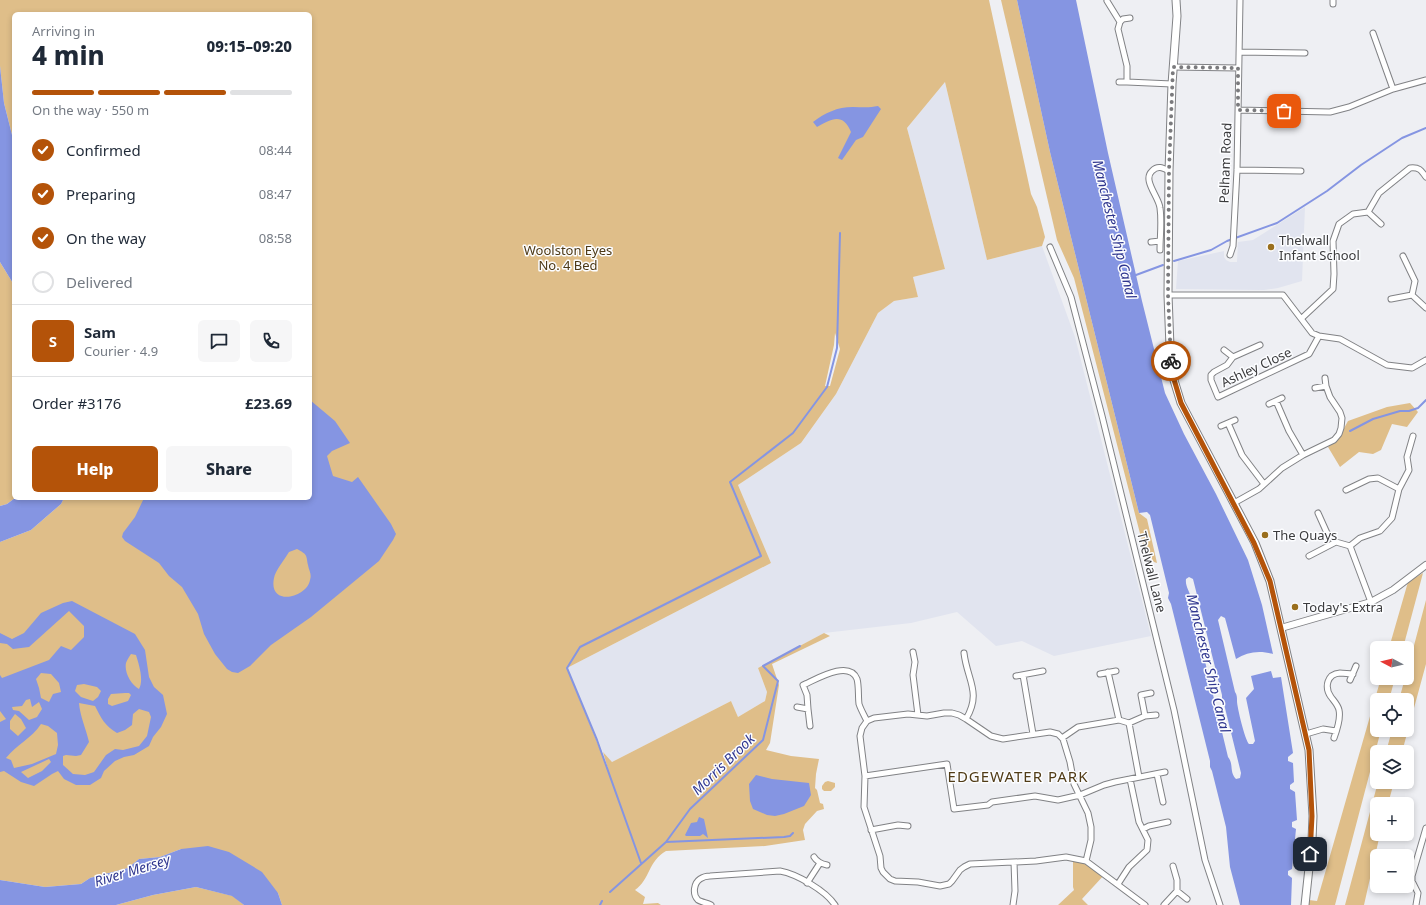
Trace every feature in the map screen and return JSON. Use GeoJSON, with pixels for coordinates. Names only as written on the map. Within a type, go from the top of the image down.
{"type":"FeatureCollection","features":[{"type":"Feature","properties":{"kind":"main road"},"geometry":{"type":"LineString","coordinates":[[1176,0],[1177,16],[1172,84],[1169,171],[1168,295],[1170,347],[1173,376],[1181,403],[1234,504],[1263,562],[1270,581],[1306,734],[1311,766],[1312,840],[1305,905]]}},
{"type":"Feature","properties":{"kind":"street","name":"Pelham Road"},"geometry":{"type":"LineString","coordinates":[[1230,255],[1234,244],[1240,0]]}},
{"type":"Feature","properties":{"kind":"street"},"geometry":{"type":"LineString","coordinates":[[1107,1],[1120,22]]}},
{"type":"Feature","properties":{"kind":"street"},"geometry":{"type":"LineString","coordinates":[[1127,82],[1127,66],[1118,29],[1120,22],[1123,19],[1130,18]]}},
{"type":"Feature","properties":{"kind":"street"},"geometry":{"type":"LineString","coordinates":[[1373,34],[1393,89]]}},
{"type":"Feature","properties":{"kind":"street"},"geometry":{"type":"LineString","coordinates":[[1239,52],[1305,53]]}},
{"type":"Feature","properties":{"kind":"street"},"geometry":{"type":"LineString","coordinates":[[1173,67],[1238,68]]}},
{"type":"Feature","properties":{"kind":"street"},"geometry":{"type":"LineString","coordinates":[[1238,110],[1330,112],[1350,107],[1393,89],[1426,80]]}},
{"type":"Feature","properties":{"kind":"street"},"geometry":{"type":"LineString","coordinates":[[1119,82],[1172,84]]}},
{"type":"Feature","properties":{"kind":"street"},"geometry":{"type":"LineString","coordinates":[[1160,250],[1160,209],[1158,199],[1148,178],[1150,172],[1155,168],[1161,167],[1169,171]]}},
{"type":"Feature","properties":{"kind":"street"},"geometry":{"type":"LineString","coordinates":[[1368,212],[1379,193],[1410,168],[1416,167],[1421,170],[1426,177]]}},
{"type":"Feature","properties":{"kind":"street"},"geometry":{"type":"LineString","coordinates":[[1236,170],[1301,171]]}},
{"type":"Feature","properties":{"kind":"street"},"geometry":{"type":"LineString","coordinates":[[1302,318],[1332,289],[1334,274],[1333,241],[1339,224],[1353,214],[1368,212]]}},
{"type":"Feature","properties":{"kind":"street"},"geometry":{"type":"LineString","coordinates":[[1368,212],[1381,224]]}},
{"type":"Feature","properties":{"kind":"street"},"geometry":{"type":"LineString","coordinates":[[1151,242],[1160,241]]}},
{"type":"Feature","properties":{"kind":"street","name":"Thelwall Lane"},"geometry":{"type":"LineString","coordinates":[[1050,247],[1071,297],[1102,416],[1174,710],[1205,860],[1220,905]]}},
{"type":"Feature","properties":{"kind":"street"},"geometry":{"type":"LineString","coordinates":[[1403,256],[1414,281],[1412,295]]}},
{"type":"Feature","properties":{"kind":"street"},"geometry":{"type":"LineString","coordinates":[[1168,295],[1284,295],[1312,333],[1319,336],[1340,339],[1387,365],[1412,368],[1426,360]]}},
{"type":"Feature","properties":{"kind":"street"},"geometry":{"type":"LineString","coordinates":[[1391,299],[1412,295]]}},
{"type":"Feature","properties":{"kind":"street"},"geometry":{"type":"LineString","coordinates":[[1412,295],[1426,308]]}},
{"type":"Feature","properties":{"kind":"street","name":"Ashley Close"},"geometry":{"type":"LineString","coordinates":[[1260,344],[1233,357],[1227,365],[1211,375],[1211,380],[1218,397],[1310,354],[1319,336]]}},
{"type":"Feature","properties":{"kind":"street","name":"Ashley Close"},"geometry":{"type":"LineString","coordinates":[[1224,350],[1233,357]]}},
{"type":"Feature","properties":{"kind":"street"},"geometry":{"type":"LineString","coordinates":[[1234,504],[1251,494],[1282,468],[1303,455],[1334,440],[1339,434],[1342,418],[1340,412],[1330,397],[1325,378]]}},
{"type":"Feature","properties":{"kind":"street"},"geometry":{"type":"LineString","coordinates":[[1315,388],[1326,386]]}},
{"type":"Feature","properties":{"kind":"street"},"geometry":{"type":"LineString","coordinates":[[1269,404],[1282,398]]}},
{"type":"Feature","properties":{"kind":"street"},"geometry":{"type":"LineString","coordinates":[[1276,401],[1289,431],[1303,455]]}},
{"type":"Feature","properties":{"kind":"street"},"geometry":{"type":"LineString","coordinates":[[1221,426],[1234,420]]}},
{"type":"Feature","properties":{"kind":"street"},"geometry":{"type":"LineString","coordinates":[[1228,423],[1242,455],[1264,484]]}},
{"type":"Feature","properties":{"kind":"street"},"geometry":{"type":"LineString","coordinates":[[1350,546],[1360,538],[1380,531],[1392,518],[1399,488],[1409,470],[1407,458],[1413,436]]}},
{"type":"Feature","properties":{"kind":"street"},"geometry":{"type":"LineString","coordinates":[[1346,490],[1369,479],[1378,478],[1399,488]]}},
{"type":"Feature","properties":{"kind":"street"},"geometry":{"type":"LineString","coordinates":[[1318,513],[1327,533],[1336,542],[1350,546]]}},
{"type":"Feature","properties":{"kind":"street"},"geometry":{"type":"LineString","coordinates":[[1309,556],[1336,542]]}},
{"type":"Feature","properties":{"kind":"street"},"geometry":{"type":"LineString","coordinates":[[1350,546],[1371,602]]}},
{"type":"Feature","properties":{"kind":"street"},"geometry":{"type":"LineString","coordinates":[[1281,628],[1371,602],[1393,590],[1426,565]]}},
{"type":"Feature","properties":{"kind":"street"},"geometry":{"type":"LineString","coordinates":[[913,652],[915,662],[913,675],[918,715]]}},
{"type":"Feature","properties":{"kind":"street"},"geometry":{"type":"LineString","coordinates":[[964,653],[965,662],[974,690],[974,701],[966,719]]}},
{"type":"Feature","properties":{"kind":"street"},"geometry":{"type":"LineString","coordinates":[[1350,680],[1356,666]]}},
{"type":"Feature","properties":{"kind":"street"},"geometry":{"type":"LineString","coordinates":[[810,726],[807,695],[803,685],[836,671],[843,670],[851,672],[856,678],[859,703],[867,721]]}},
{"type":"Feature","properties":{"kind":"street"},"geometry":{"type":"LineString","coordinates":[[1016,676],[1043,671]]}},
{"type":"Feature","properties":{"kind":"street"},"geometry":{"type":"LineString","coordinates":[[1100,674],[1116,671]]}},
{"type":"Feature","properties":{"kind":"street"},"geometry":{"type":"LineString","coordinates":[[1108,672],[1119,720]]}},
{"type":"Feature","properties":{"kind":"street"},"geometry":{"type":"LineString","coordinates":[[1334,738],[1340,715],[1339,709],[1330,695],[1327,684],[1329,678],[1339,673],[1353,674]]}},
{"type":"Feature","properties":{"kind":"street"},"geometry":{"type":"LineString","coordinates":[[1023,675],[1033,734]]}},
{"type":"Feature","properties":{"kind":"street"},"geometry":{"type":"LineString","coordinates":[[1145,716],[1141,695],[1151,693]]}},
{"type":"Feature","properties":{"kind":"street"},"geometry":{"type":"LineString","coordinates":[[797,707],[808,709]]}},
{"type":"Feature","properties":{"kind":"street"},"geometry":{"type":"LineString","coordinates":[[1086,861],[1091,840],[1091,827],[1088,813],[1074,784],[1070,762],[1062,738],[1058,734],[1050,732],[1008,739],[997,738],[986,733],[959,715],[952,713],[927,716],[908,714],[874,718],[867,721],[862,728],[860,736],[865,776],[864,807],[880,856],[881,868],[890,880],[944,886],[952,881],[960,870],[970,864],[1014,862],[1066,857],[1086,861],[1145,905]]}},
{"type":"Feature","properties":{"kind":"street"},"geometry":{"type":"LineString","coordinates":[[1062,738],[1078,727],[1119,720],[1129,723],[1145,716],[1156,715]]}},
{"type":"Feature","properties":{"kind":"street"},"geometry":{"type":"LineString","coordinates":[[1129,723],[1139,777]]}},
{"type":"Feature","properties":{"kind":"street"},"geometry":{"type":"LineString","coordinates":[[1306,734],[1322,729],[1336,731]]}},
{"type":"Feature","properties":{"kind":"street"},"geometry":{"type":"LineString","coordinates":[[865,776],[947,764],[954,809],[1035,796],[1058,800],[1080,795],[1104,785],[1165,772]]}},
{"type":"Feature","properties":{"kind":"street"},"geometry":{"type":"LineString","coordinates":[[1157,774],[1163,802]]}},
{"type":"Feature","properties":{"kind":"street"},"geometry":{"type":"LineString","coordinates":[[1118,884],[1129,867],[1147,850],[1148,840],[1139,822],[1130,779]]}},
{"type":"Feature","properties":{"kind":"street"},"geometry":{"type":"LineString","coordinates":[[1143,829],[1149,826],[1168,822]]}},
{"type":"Feature","properties":{"kind":"street"},"geometry":{"type":"LineString","coordinates":[[871,830],[898,825],[908,826]]}},
{"type":"Feature","properties":{"kind":"street"},"geometry":{"type":"LineString","coordinates":[[1416,905],[1418,893],[1412,878],[1426,828]]}},
{"type":"Feature","properties":{"kind":"street"},"geometry":{"type":"LineString","coordinates":[[814,857],[816,860],[827,865]]}},
{"type":"Feature","properties":{"kind":"street"},"geometry":{"type":"LineString","coordinates":[[807,883],[820,862]]}},
{"type":"Feature","properties":{"kind":"street"},"geometry":{"type":"LineString","coordinates":[[1013,905],[1015,891],[1014,862]]}},
{"type":"Feature","properties":{"kind":"street"},"geometry":{"type":"LineString","coordinates":[[1164,905],[1177,892],[1177,880],[1173,866]]}},
{"type":"Feature","properties":{"kind":"street"},"geometry":{"type":"LineString","coordinates":[[711,905],[699,900],[695,896],[694,892],[696,884],[704,877],[780,871],[791,874],[807,883],[830,898],[835,905]]}},
{"type":"Feature","properties":{"kind":"street"},"geometry":{"type":"LineString","coordinates":[[1177,892],[1187,900]]}},
{"type":"Feature","properties":{"kind":"shaded area"},"geometry":{"type":"Polygon","coordinates":[[[945,82],[987,260],[1042,246],[1075,337],[1151,636],[1054,656],[1022,641],[996,646],[957,612],[911,623],[824,633],[758,668],[767,692],[765,701],[738,717],[731,701],[612,762],[603,752],[567,668],[771,563],[738,485],[801,443],[836,394],[878,313],[894,301],[918,297],[913,277],[945,269],[907,128],[945,82]]]}},
{"type":"Feature","properties":{"kind":"shaded area","name":"Thelwall Infant School"},"geometry":{"type":"Polygon","coordinates":[[[1305,207],[1302,281],[1278,288],[1264,290],[1176,289],[1178,261],[1224,251],[1224,257],[1226,260],[1230,262],[1237,262],[1238,242],[1253,240],[1305,207]]]}},
{"type":"Feature","properties":{"kind":"green space","name":"Woolston Eyes No. 4 Bed"},"geometry":{"type":"Polygon","coordinates":[[[0,0],[989,0],[1031,194],[1037,207],[1045,237],[1042,246],[987,260],[945,82],[907,128],[945,269],[913,277],[918,297],[894,301],[878,313],[836,394],[801,443],[738,485],[771,563],[567,668],[608,769],[603,752],[612,762],[731,701],[738,717],[765,701],[767,692],[758,668],[824,633],[830,636],[772,664],[779,685],[770,743],[766,750],[791,756],[819,759],[815,788],[817,790],[820,803],[823,804],[824,809],[817,811],[805,824],[803,830],[805,840],[765,846],[666,851],[660,855],[652,865],[644,881],[635,890],[645,897],[643,904],[658,903],[661,905],[282,905],[278,893],[181,849],[160,857],[139,859],[128,868],[90,878],[81,884],[45,887],[0,880],[0,542],[31,530],[61,504],[63,500],[312,500],[312,12],[12,12],[12,135],[4,103],[0,66],[0,0]],[[835,333],[834,345],[825,386],[830,386],[840,349],[835,333]]]}},
{"type":"Feature","properties":{"kind":"green space"},"geometry":{"type":"Polygon","coordinates":[[[1001,0],[1017,0],[1050,152],[1139,513],[1147,519],[1157,563],[1154,562],[1144,549],[1074,278],[1057,240],[1001,0]]]}},
{"type":"Feature","properties":{"kind":"green space"},"geometry":{"type":"Polygon","coordinates":[[[0,262],[12,282],[12,500],[7,504],[0,506],[0,262]]]}},
{"type":"Feature","properties":{"kind":"green space"},"geometry":{"type":"Polygon","coordinates":[[[1410,403],[1418,412],[1407,427],[1392,424],[1381,450],[1373,454],[1359,452],[1340,467],[1328,447],[1338,439],[1348,421],[1387,407],[1410,403]]]}},
{"type":"Feature","properties":{"kind":"green space"},"geometry":{"type":"Polygon","coordinates":[[[1423,573],[1405,641],[1391,641],[1408,582],[1423,573]]]}},
{"type":"Feature","properties":{"kind":"green space"},"geometry":{"type":"Polygon","coordinates":[[[1426,600],[1426,664],[1414,708],[1414,693],[1401,693],[1403,685],[1414,685],[1414,645],[1426,600]]]}},
{"type":"Feature","properties":{"kind":"green space"},"geometry":{"type":"Polygon","coordinates":[[[1379,685],[1393,685],[1391,693],[1377,693],[1379,685]]]}},
{"type":"Feature","properties":{"kind":"green space"},"geometry":{"type":"Polygon","coordinates":[[[1370,716],[1370,737],[1379,737],[1377,745],[1370,745],[1370,772],[1335,905],[1309,905],[1309,900],[1317,901],[1370,716]]]}},
{"type":"Feature","properties":{"kind":"green space"},"geometry":{"type":"Polygon","coordinates":[[[1390,737],[1406,737],[1404,745],[1388,745],[1390,737]]]}},
{"type":"Feature","properties":{"kind":"green space"},"geometry":{"type":"Polygon","coordinates":[[[828,781],[835,783],[835,787],[831,791],[824,791],[822,786],[828,781]]]}},
{"type":"Feature","properties":{"kind":"green space"},"geometry":{"type":"Polygon","coordinates":[[[1376,789],[1392,789],[1390,797],[1374,797],[1376,789]]]}},
{"type":"Feature","properties":{"kind":"green space"},"geometry":{"type":"Polygon","coordinates":[[[1370,812],[1370,841],[1378,841],[1377,849],[1370,849],[1370,878],[1364,905],[1345,905],[1370,812]]]}},
{"type":"Feature","properties":{"kind":"green space"},"geometry":{"type":"Polygon","coordinates":[[[1073,858],[1086,861],[1105,874],[1082,899],[1088,905],[1058,905],[1074,890],[1073,858]]]}},
{"type":"Feature","properties":{"kind":"green space"},"geometry":{"type":"Polygon","coordinates":[[[196,887],[233,896],[244,905],[116,905],[153,895],[196,887]]]}},
{"type":"Feature","properties":{"kind":"water","name":"Manchester Ship Canal"},"geometry":{"type":"Polygon","coordinates":[[[1017,0],[1076,0],[1108,153],[1165,393],[1184,434],[1216,494],[1248,560],[1262,605],[1273,654],[1253,652],[1236,659],[1225,618],[1221,616],[1218,620],[1237,696],[1237,704],[1245,736],[1249,744],[1253,744],[1255,741],[1246,698],[1254,689],[1251,676],[1271,671],[1273,678],[1281,677],[1293,753],[1288,757],[1288,761],[1293,763],[1294,782],[1290,785],[1290,789],[1295,792],[1297,820],[1292,822],[1292,827],[1296,829],[1292,869],[1288,871],[1288,875],[1292,878],[1291,905],[1240,905],[1230,867],[1226,827],[1171,604],[1168,598],[1169,593],[1150,515],[1147,512],[1139,513],[1050,152],[1017,0]],[[1189,577],[1186,579],[1186,584],[1191,599],[1228,757],[1236,779],[1240,778],[1241,773],[1193,579],[1189,577]]]}},
{"type":"Feature","properties":{"kind":"water"},"geometry":{"type":"Polygon","coordinates":[[[0,66],[4,103],[12,135],[12,282],[0,262],[0,66]]]}},
{"type":"Feature","properties":{"kind":"water"},"geometry":{"type":"Polygon","coordinates":[[[878,106],[881,109],[863,137],[856,140],[842,160],[838,158],[851,132],[848,126],[844,122],[836,119],[817,127],[813,122],[836,109],[878,106]]]}},
{"type":"Feature","properties":{"kind":"water"},"geometry":{"type":"Polygon","coordinates":[[[312,402],[335,421],[350,443],[332,451],[327,456],[333,476],[352,482],[358,477],[391,524],[396,534],[379,561],[311,617],[271,645],[250,666],[238,673],[227,669],[215,654],[204,634],[198,614],[182,587],[169,576],[159,563],[125,541],[122,537],[123,533],[135,517],[143,500],[312,500],[312,402]],[[297,549],[289,552],[274,578],[274,587],[277,593],[282,596],[289,597],[296,595],[307,586],[311,578],[311,574],[305,554],[297,549]]]}},
{"type":"Feature","properties":{"kind":"water"},"geometry":{"type":"Polygon","coordinates":[[[12,500],[63,500],[61,504],[31,530],[0,542],[0,506],[7,504],[12,500]]]}},
{"type":"Feature","properties":{"kind":"water"},"geometry":{"type":"Polygon","coordinates":[[[72,601],[135,634],[145,650],[149,677],[154,687],[163,695],[167,714],[149,746],[134,755],[115,761],[104,771],[101,778],[90,785],[76,785],[64,779],[58,771],[34,786],[21,782],[4,771],[0,772],[0,722],[6,719],[0,711],[0,675],[2,678],[49,660],[61,646],[71,650],[84,637],[84,626],[69,611],[29,647],[13,649],[7,644],[0,643],[0,633],[12,639],[24,633],[41,613],[63,603],[72,601]],[[131,654],[126,663],[126,670],[129,678],[133,685],[139,689],[141,677],[136,655],[131,654]],[[41,673],[36,679],[41,698],[49,702],[53,694],[61,692],[59,683],[51,674],[41,673]],[[84,684],[77,685],[75,691],[81,697],[93,701],[98,697],[101,691],[97,687],[84,684]],[[129,693],[111,694],[108,699],[108,704],[112,706],[128,701],[131,695],[129,693]],[[30,699],[26,700],[22,706],[12,707],[13,710],[19,711],[29,720],[37,717],[42,709],[39,702],[32,707],[30,699]],[[79,703],[89,742],[81,755],[63,756],[63,765],[73,774],[85,775],[94,772],[106,755],[115,749],[123,750],[139,746],[147,736],[151,717],[149,712],[139,709],[133,714],[132,725],[117,733],[109,728],[95,706],[79,703]],[[15,714],[10,721],[10,729],[18,736],[26,728],[21,719],[15,714]],[[41,724],[29,737],[14,749],[6,758],[11,760],[14,768],[32,764],[56,754],[58,745],[57,733],[48,726],[41,724]],[[49,759],[21,772],[28,778],[42,771],[51,762],[49,759]]]}},
{"type":"Feature","properties":{"kind":"water"},"geometry":{"type":"Polygon","coordinates":[[[756,775],[772,779],[809,783],[811,795],[804,806],[784,814],[775,816],[767,815],[753,809],[750,801],[749,784],[756,775]]]}},
{"type":"Feature","properties":{"kind":"water"},"geometry":{"type":"Polygon","coordinates":[[[699,817],[704,819],[708,838],[703,834],[700,836],[686,836],[685,835],[691,823],[697,822],[699,817]]]}},
{"type":"Feature","properties":{"kind":"water","name":"River Mersey"},"geometry":{"type":"Polygon","coordinates":[[[208,846],[229,852],[262,872],[278,893],[282,905],[244,905],[232,896],[196,887],[153,895],[116,905],[0,905],[0,880],[45,887],[81,884],[90,878],[128,868],[139,859],[160,857],[181,849],[208,846]]]}},
{"type":"Feature","properties":{"kind":"waterway"},"geometry":{"type":"LineString","coordinates":[[1174,261],[1211,250],[1227,241],[1277,223],[1327,191],[1361,165],[1402,138],[1426,128]]}},
{"type":"Feature","properties":{"kind":"waterway"},"geometry":{"type":"LineString","coordinates":[[641,863],[597,740],[567,668],[580,647],[761,556],[730,482],[793,433],[827,387],[837,348],[840,233]]}},
{"type":"Feature","properties":{"kind":"waterway","name":"Manchester Ship Canal"},"geometry":{"type":"LineString","coordinates":[[1136,275],[1163,265]]}},
{"type":"Feature","properties":{"kind":"waterway"},"geometry":{"type":"LineString","coordinates":[[1350,431],[1373,419],[1400,411],[1409,411],[1418,408],[1426,400]]}},
{"type":"Feature","properties":{"kind":"waterway","name":"Morris Brook"},"geometry":{"type":"LineString","coordinates":[[610,892],[666,842],[690,809],[763,740],[778,681],[763,666],[800,646]]}},
{"type":"Feature","properties":{"kind":"waterway"},"geometry":{"type":"LineString","coordinates":[[666,842],[784,837],[790,836],[793,833]]}},
{"type":"Feature","properties":{"kind":"waterway","name":"Morris Brook"},"geometry":{"type":"LineString","coordinates":[[600,905],[602,901]]}},
{"type":"Feature","properties":{"kind":"way so far"},"geometry":{"type":"LineString","coordinates":[[1171,361],[1168,295],[1169,171],[1173,67],[1238,68],[1238,110],[1284,111]]}},
{"type":"Feature","properties":{"kind":"place","name":"Thelwall Infant School"},"geometry":{"type":"Point","coordinates":[1271,247]}},
{"type":"Feature","properties":{"kind":"place","name":"The Quays"},"geometry":{"type":"Point","coordinates":[1265,535]}},
{"type":"Feature","properties":{"kind":"place","name":"Today's Extra"},"geometry":{"type":"Point","coordinates":[1295,607]}},
{"type":"Feature","properties":{"kind":"district","name":"EDGEWATER PARK"},"geometry":{"type":"Point","coordinates":[1018,776]}},
{"type":"Feature","properties":{"kind":"route"},"geometry":{"type":"LineString","coordinates":[[1171,361],[1173,376],[1181,403],[1228,491],[1263,562],[1270,581],[1309,750],[1311,766],[1312,816],[1312,840],[1310,854]]}}]}
